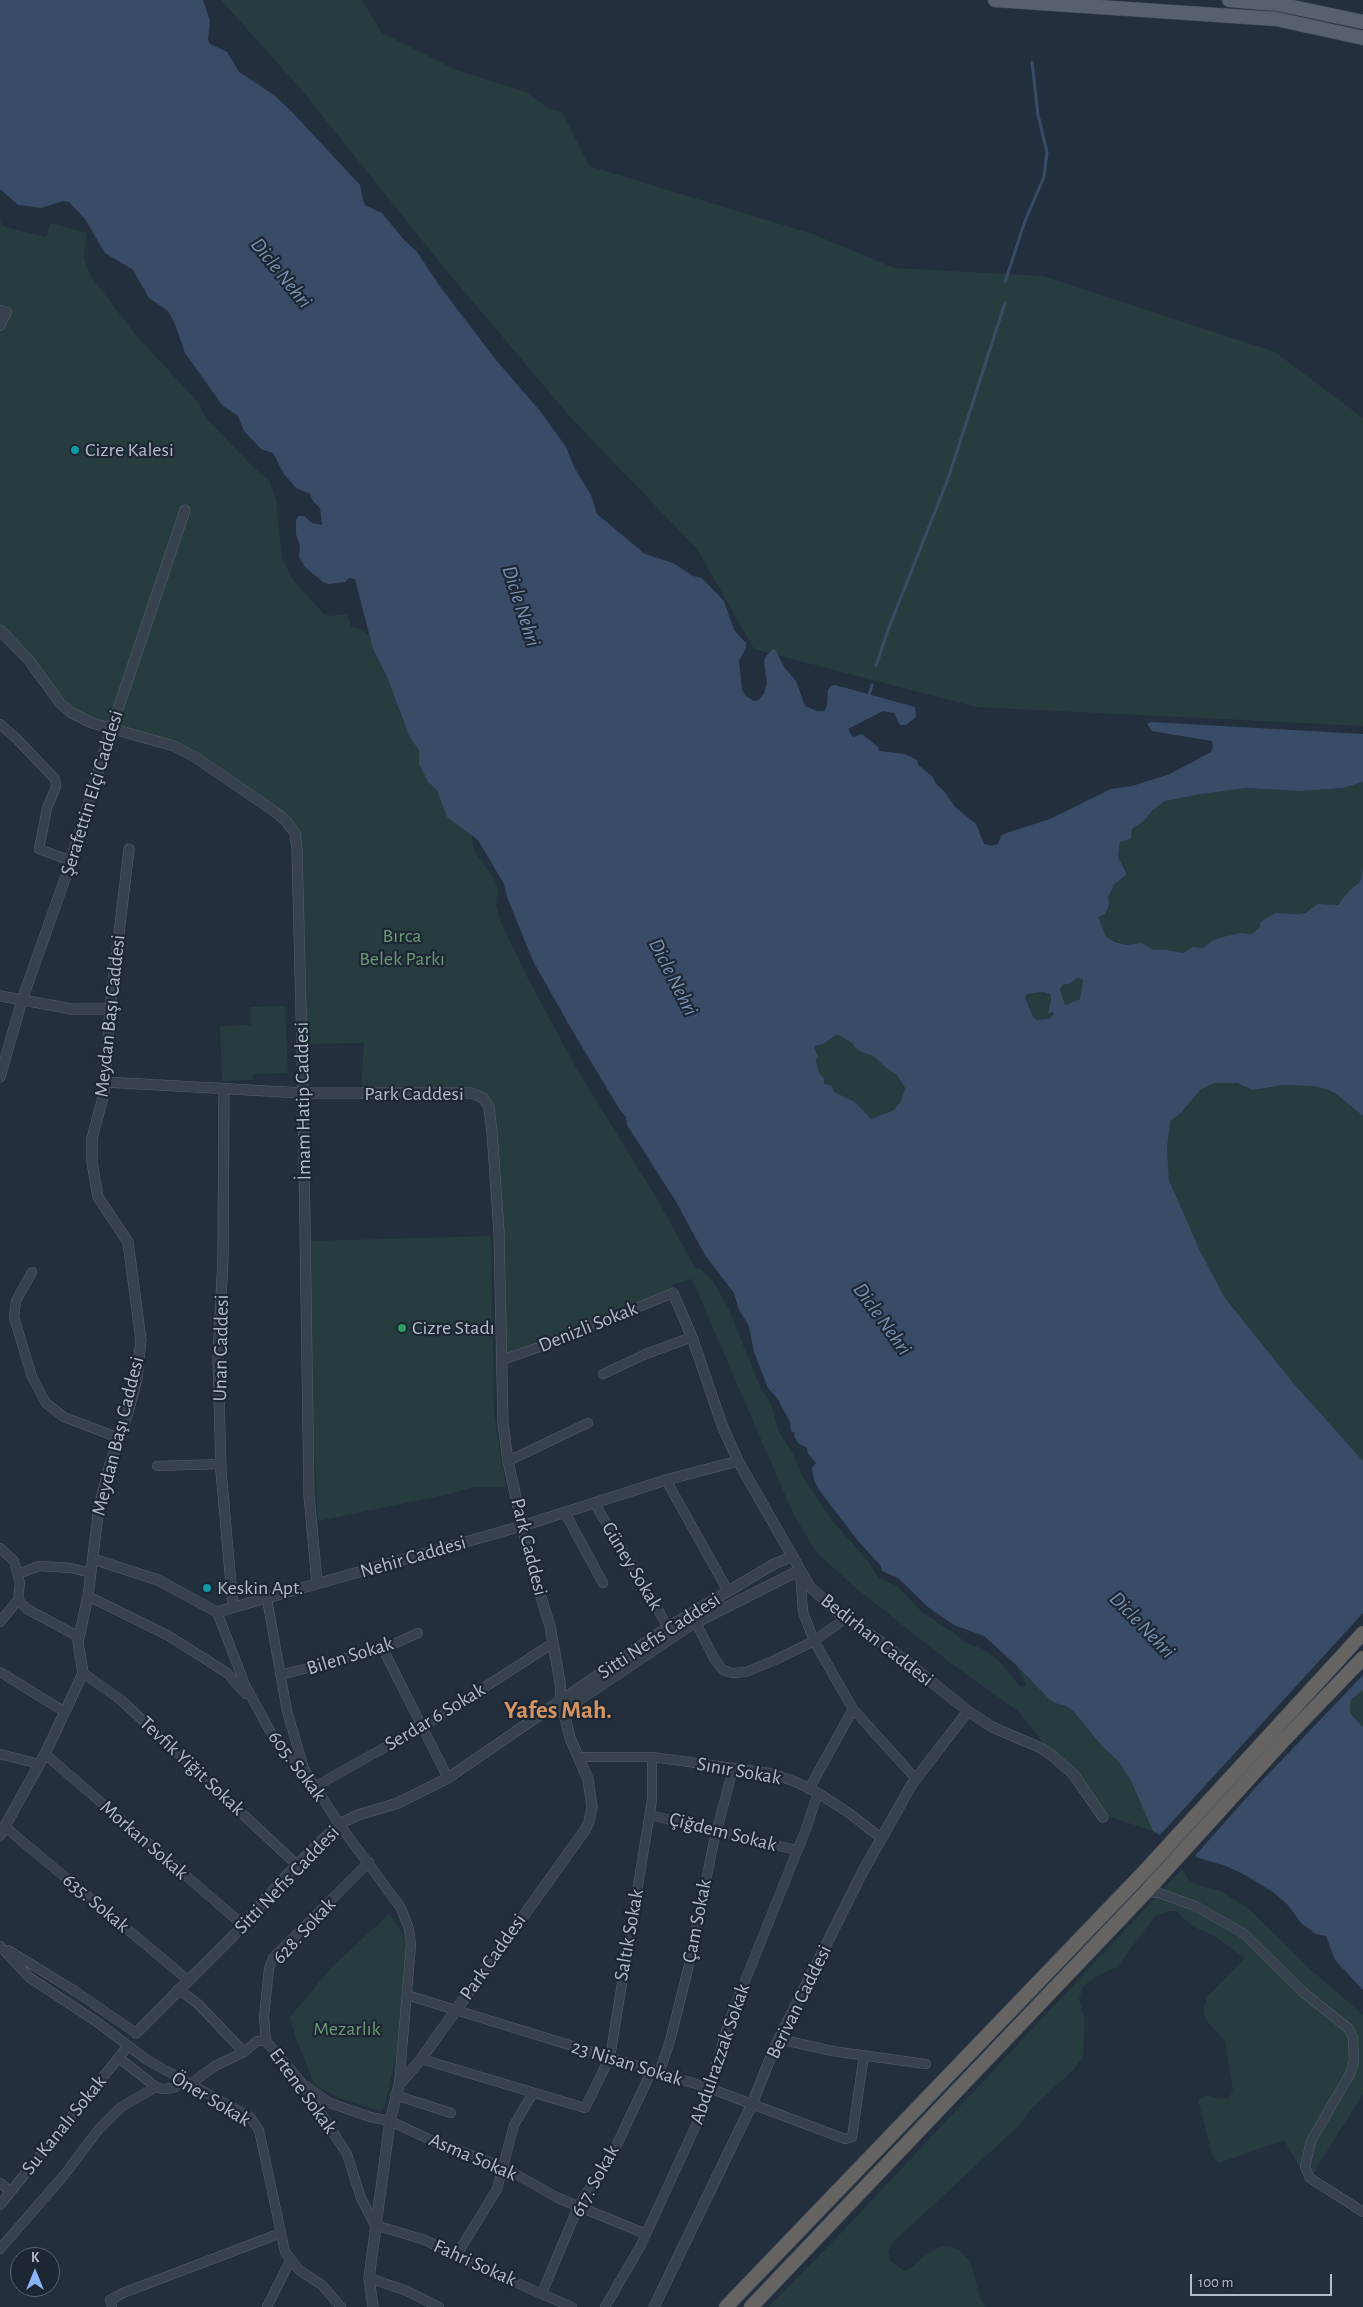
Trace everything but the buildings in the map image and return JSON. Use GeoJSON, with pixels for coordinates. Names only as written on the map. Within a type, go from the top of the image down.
{"type":"FeatureCollection","features":[{"type":"Feature","properties":{"kind":"highway"},"geometry":{"type":"LineString","coordinates":[[726,2307],[1143,1872],[1363,1634]]}},
{"type":"Feature","properties":{"kind":"highway"},"geometry":{"type":"LineString","coordinates":[[752,2307],[1156,1882],[1283,1742],[1363,1658]]}},
{"type":"Feature","properties":{"kind":"main road"},"geometry":{"type":"LineString","coordinates":[[995,0],[1276,19],[1363,38]]}},
{"type":"Feature","properties":{"kind":"main road"},"geometry":{"type":"LineString","coordinates":[[1229,0],[1278,2],[1363,22]]}},
{"type":"Feature","properties":{"kind":"street"},"geometry":{"type":"LineString","coordinates":[[1276,19],[1278,2]]}},
{"type":"Feature","properties":{"kind":"street"},"geometry":{"type":"LineString","coordinates":[[0,310],[7,312],[0,326]]}},
{"type":"Feature","properties":{"kind":"street","name":"Şerafettin Elçi Caddesi"},"geometry":{"type":"LineString","coordinates":[[0,1077],[22,1000],[70,861],[111,730],[185,510]]}},
{"type":"Feature","properties":{"kind":"street","name":"İmam Hatip Caddesi"},"geometry":{"type":"LineString","coordinates":[[0,630],[28,659],[64,708],[111,730],[166,744],[194,757],[274,811],[285,820],[295,833],[297,849],[303,1093],[309,1495],[317,1584]]}},
{"type":"Feature","properties":{"kind":"street"},"geometry":{"type":"LineString","coordinates":[[0,724],[55,779],[56,787],[47,808],[39,849],[70,861]]}},
{"type":"Feature","properties":{"kind":"street","name":"Meydan Başı Caddesi"},"geometry":{"type":"LineString","coordinates":[[2,1830],[45,1754],[82,1673],[79,1637],[88,1596],[99,1507],[136,1378],[141,1340],[128,1242],[98,1197],[92,1162],[92,1138],[104,1094],[110,1010],[129,849]]}},
{"type":"Feature","properties":{"kind":"street"},"geometry":{"type":"LineString","coordinates":[[0,996],[72,1008],[110,1010]]}},
{"type":"Feature","properties":{"kind":"street","name":"Park Caddesi"},"geometry":{"type":"LineString","coordinates":[[105,1082],[303,1093],[471,1093],[486,1101],[491,1116],[496,1192],[503,1424],[508,1461],[522,1526],[553,1642],[562,1705],[570,1738],[588,1778],[592,1808],[589,1822],[397,2090],[390,2121],[369,2278],[373,2307]]}},
{"type":"Feature","properties":{"kind":"street","name":"Unan Caddesi"},"geometry":{"type":"LineString","coordinates":[[224,1089],[223,1248],[218,1358],[221,1464],[233,1607]]}},
{"type":"Feature","properties":{"kind":"street"},"geometry":{"type":"LineString","coordinates":[[32,1272],[16,1301],[14,1317],[32,1377],[46,1403],[64,1417],[119,1438]]}},
{"type":"Feature","properties":{"kind":"street","name":"Denizli Sokak"},"geometry":{"type":"LineString","coordinates":[[502,1360],[673,1292]]}},
{"type":"Feature","properties":{"kind":"street","name":"Bedirhan Caddesi"},"geometry":{"type":"LineString","coordinates":[[673,1292],[692,1337],[722,1425],[738,1461],[791,1557],[810,1587],[846,1618],[888,1647],[968,1711],[992,1727],[1041,1748],[1054,1756],[1074,1775],[1103,1817]]}},
{"type":"Feature","properties":{"kind":"street"},"geometry":{"type":"LineString","coordinates":[[602,1374],[646,1354],[692,1337]]}},
{"type":"Feature","properties":{"kind":"street"},"geometry":{"type":"LineString","coordinates":[[508,1461],[588,1423]]}},
{"type":"Feature","properties":{"kind":"street","name":"Nehir Caddesi"},"geometry":{"type":"LineString","coordinates":[[217,1612],[267,1600],[522,1526],[666,1480],[738,1461]]}},
{"type":"Feature","properties":{"kind":"street"},"geometry":{"type":"LineString","coordinates":[[157,1466],[221,1464]]}},
{"type":"Feature","properties":{"kind":"street"},"geometry":{"type":"LineString","coordinates":[[666,1480],[728,1591]]}},
{"type":"Feature","properties":{"kind":"street","name":"Güney Sokak"},"geometry":{"type":"LineString","coordinates":[[595,1504],[668,1628]]}},
{"type":"Feature","properties":{"kind":"street"},"geometry":{"type":"LineString","coordinates":[[565,1513],[603,1583]]}},
{"type":"Feature","properties":{"kind":"street"},"geometry":{"type":"LineString","coordinates":[[0,1548],[14,1561],[20,1583],[18,1600],[0,1622]]}},
{"type":"Feature","properties":{"kind":"street","name":"Sitti Nefis Caddesi"},"geometry":{"type":"LineString","coordinates":[[136,2033],[243,1925],[297,1865],[340,1824],[358,1815],[398,1803],[448,1778],[562,1705],[668,1628],[774,1564],[791,1557]]}},
{"type":"Feature","properties":{"kind":"street"},"geometry":{"type":"LineString","coordinates":[[93,1559],[158,1580],[217,1612]]}},
{"type":"Feature","properties":{"kind":"street"},"geometry":{"type":"LineString","coordinates":[[18,1574],[39,1566],[71,1568],[91,1573]]}},
{"type":"Feature","properties":{"kind":"street"},"geometry":{"type":"LineString","coordinates":[[562,1705],[696,1623],[800,1570],[803,1612],[814,1641],[853,1709],[916,1779]]}},
{"type":"Feature","properties":{"kind":"street"},"geometry":{"type":"LineString","coordinates":[[88,1596],[169,1636],[227,1673],[255,1703]]}},
{"type":"Feature","properties":{"kind":"street"},"geometry":{"type":"LineString","coordinates":[[18,1600],[27,1610],[79,1637]]}},
{"type":"Feature","properties":{"kind":"street"},"geometry":{"type":"LineString","coordinates":[[267,1600],[287,1711],[304,1769]]}},
{"type":"Feature","properties":{"kind":"street","name":"605. Sokak"},"geometry":{"type":"LineString","coordinates":[[217,1612],[245,1685],[276,1742],[304,1769],[314,1787],[400,1908],[409,1929],[411,1945],[397,2090]]}},
{"type":"Feature","properties":{"kind":"street"},"geometry":{"type":"LineString","coordinates":[[696,1623],[715,1660],[723,1670],[732,1673],[746,1672],[814,1641],[846,1618]]}},
{"type":"Feature","properties":{"kind":"street","name":"Bilen Sokak"},"geometry":{"type":"LineString","coordinates":[[280,1676],[382,1649],[418,1633]]}},
{"type":"Feature","properties":{"kind":"street","name":"Serdar 6 Sokak"},"geometry":{"type":"LineString","coordinates":[[314,1787],[421,1727],[553,1642]]}},
{"type":"Feature","properties":{"kind":"street"},"geometry":{"type":"LineString","coordinates":[[382,1649],[448,1778]]}},
{"type":"Feature","properties":{"kind":"street"},"geometry":{"type":"LineString","coordinates":[[0,1672],[65,1712]]}},
{"type":"Feature","properties":{"kind":"street","name":"Tevfik Yiğit Sokak"},"geometry":{"type":"LineString","coordinates":[[82,1673],[121,1700],[297,1865]]}},
{"type":"Feature","properties":{"kind":"street"},"geometry":{"type":"LineString","coordinates":[[809,1789],[853,1709]]}},
{"type":"Feature","properties":{"kind":"street","name":"Berivan Caddesi"},"geometry":{"type":"LineString","coordinates":[[654,2307],[752,2104],[779,2039],[881,1838],[916,1779],[968,1711]]}},
{"type":"Feature","properties":{"kind":"street"},"geometry":{"type":"LineString","coordinates":[[0,1754],[38,1764]]}},
{"type":"Feature","properties":{"kind":"street","name":"Morkan Sokak"},"geometry":{"type":"LineString","coordinates":[[45,1754],[243,1925]]}},
{"type":"Feature","properties":{"kind":"street","name":"Sınır Sokak"},"geometry":{"type":"LineString","coordinates":[[580,1757],[652,1757],[770,1774],[818,1793],[849,1812],[881,1838]]}},
{"type":"Feature","properties":{"kind":"street","name":"Saltık Sokak"},"geometry":{"type":"LineString","coordinates":[[533,2093],[586,2108],[610,2057],[650,1815],[652,1757]]}},
{"type":"Feature","properties":{"kind":"street","name":"Çam Sokak"},"geometry":{"type":"LineString","coordinates":[[656,2072],[670,2041],[688,1969],[717,1830],[733,1769]]}},
{"type":"Feature","properties":{"kind":"street","name":"Abdulrazzak Sokak"},"geometry":{"type":"LineString","coordinates":[[605,2307],[646,2234],[703,2110],[729,2021],[818,1793]]}},
{"type":"Feature","properties":{"kind":"street","name":"Çiğdem Sokak"},"geometry":{"type":"LineString","coordinates":[[650,1815],[796,1850]]}},
{"type":"Feature","properties":{"kind":"street","name":"635. Sokak"},"geometry":{"type":"LineString","coordinates":[[2,1830],[188,1980]]}},
{"type":"Feature","properties":{"kind":"street","name":"628. Sokak"},"geometry":{"type":"LineString","coordinates":[[266,2041],[264,2017],[269,1968],[274,1958],[369,1862]]}},
{"type":"Feature","properties":{"kind":"street"},"geometry":{"type":"LineString","coordinates":[[1146,1892],[1159,1894],[1195,1906],[1243,1933],[1304,1993],[1348,2028],[1353,2036],[1354,2061],[1350,2074],[1311,2141],[1305,2167],[1310,2178],[1363,2212]]}},
{"type":"Feature","properties":{"kind":"street"},"geometry":{"type":"LineString","coordinates":[[0,1946],[75,1991],[136,2033]]}},
{"type":"Feature","properties":{"kind":"street","name":"Öner Sokak"},"geometry":{"type":"LineString","coordinates":[[0,1946],[29,1977],[97,2022],[147,2060],[250,2118],[259,2130],[285,2252],[299,2270],[322,2285],[341,2307]]}},
{"type":"Feature","properties":{"kind":"street"},"geometry":{"type":"LineString","coordinates":[[178,1989],[198,2004],[244,2052]]}},
{"type":"Feature","properties":{"kind":"street","name":"23 Nisan Sokak"},"geometry":{"type":"LineString","coordinates":[[407,1995],[709,2088],[845,2139],[852,2137],[864,2055]]}},
{"type":"Feature","properties":{"kind":"street"},"geometry":{"type":"LineString","coordinates":[[779,2039],[864,2055],[926,2064]]}},
{"type":"Feature","properties":{"kind":"street","name":"Ertene Sokak"},"geometry":{"type":"LineString","coordinates":[[187,2084],[215,2066],[244,2052],[257,2040],[266,2041],[300,2081],[347,2154],[361,2198],[375,2225]]}},
{"type":"Feature","properties":{"kind":"street","name":"Su Kanalı Sokak"},"geometry":{"type":"LineString","coordinates":[[0,2205],[128,2046]]}},
{"type":"Feature","properties":{"kind":"street"},"geometry":{"type":"LineString","coordinates":[[119,2058],[156,2087],[162,2089],[187,2084]]}},
{"type":"Feature","properties":{"kind":"street"},"geometry":{"type":"LineString","coordinates":[[421,2059],[533,2093],[514,2125],[497,2189],[456,2256]]}},
{"type":"Feature","properties":{"kind":"street","name":"617. Sokak"},"geometry":{"type":"LineString","coordinates":[[542,2293],[579,2206],[612,2153],[656,2072]]}},
{"type":"Feature","properties":{"kind":"street","name":"Asma Sokak"},"geometry":{"type":"LineString","coordinates":[[300,2081],[330,2103],[370,2117],[390,2121],[433,2141],[503,2167],[558,2198],[646,2234]]}},
{"type":"Feature","properties":{"kind":"street"},"geometry":{"type":"LineString","coordinates":[[0,2249],[65,2174],[100,2129],[122,2107],[156,2087]]}},
{"type":"Feature","properties":{"kind":"street"},"geometry":{"type":"LineString","coordinates":[[397,2090],[451,2113]]}},
{"type":"Feature","properties":{"kind":"street"},"geometry":{"type":"LineString","coordinates":[[0,2184],[10,2191]]}},
{"type":"Feature","properties":{"kind":"street","name":"Fahri Sokak"},"geometry":{"type":"LineString","coordinates":[[375,2225],[425,2240],[456,2256],[572,2307]]}},
{"type":"Feature","properties":{"kind":"street"},"geometry":{"type":"LineString","coordinates":[[112,2307],[110,2300],[123,2293],[281,2232]]}},
{"type":"Feature","properties":{"kind":"street"},"geometry":{"type":"LineString","coordinates":[[266,2307],[291,2259]]}},
{"type":"Feature","properties":{"kind":"street"},"geometry":{"type":"LineString","coordinates":[[369,2278],[407,2291],[439,2307]]}},
{"type":"Feature","properties":{"kind":"green space"},"geometry":{"type":"Polygon","coordinates":[[[221,0],[362,0],[382,33],[456,70],[526,92],[549,109],[562,112],[589,166],[813,234],[894,268],[1043,276],[1275,352],[1363,418],[1363,726],[976,707],[754,649],[697,549],[572,419],[446,270],[300,88],[221,0]]]}},
{"type":"Feature","properties":{"kind":"green space","name":"Bırca Belek Parkı"},"geometry":{"type":"Polygon","coordinates":[[[0,221],[3,226],[46,237],[51,223],[87,233],[84,259],[91,276],[134,333],[198,402],[205,417],[255,469],[269,480],[276,499],[282,559],[293,580],[324,614],[328,616],[347,614],[351,626],[362,630],[372,639],[373,649],[387,677],[405,727],[419,750],[419,760],[428,782],[437,790],[447,817],[471,833],[475,852],[494,878],[498,889],[496,904],[500,920],[526,975],[579,1073],[659,1202],[695,1268],[700,1269],[713,1281],[729,1310],[760,1387],[771,1404],[779,1432],[793,1454],[802,1476],[831,1519],[867,1560],[879,1578],[897,1586],[923,1613],[966,1643],[983,1649],[998,1660],[1019,1685],[1024,1687],[1026,1684],[1016,1665],[1029,1680],[1055,1703],[1066,1706],[1074,1712],[1102,1746],[1119,1762],[1131,1781],[1153,1831],[1101,1814],[1018,1711],[948,1661],[857,1589],[817,1553],[798,1522],[785,1495],[692,1279],[671,1285],[673,1293],[502,1360],[492,1132],[483,1098],[361,1094],[364,1043],[302,1044],[295,833],[195,757],[70,712],[0,630],[0,326],[7,312],[0,310],[0,221]]]}},
{"type":"Feature","properties":{"kind":"green space"},"geometry":{"type":"Polygon","coordinates":[[[1363,782],[1363,876],[1361,881],[1338,905],[1323,904],[1298,914],[1275,913],[1263,920],[1258,931],[1252,934],[1241,933],[1222,937],[1212,941],[1203,948],[1193,947],[1183,953],[1153,950],[1142,943],[1126,945],[1106,938],[1098,923],[1098,917],[1109,905],[1108,897],[1114,885],[1124,877],[1127,871],[1118,857],[1120,842],[1131,839],[1132,829],[1144,821],[1152,811],[1165,801],[1246,788],[1300,791],[1343,788],[1363,782]]]}},
{"type":"Feature","properties":{"kind":"green space"},"geometry":{"type":"Polygon","coordinates":[[[1078,978],[1083,980],[1080,999],[1065,1005],[1060,989],[1064,983],[1078,978]]]}},
{"type":"Feature","properties":{"kind":"green space"},"geometry":{"type":"Polygon","coordinates":[[[1043,992],[1050,994],[1051,999],[1047,1011],[1054,1014],[1049,1019],[1037,1020],[1033,1017],[1025,996],[1027,994],[1043,992]]]}},
{"type":"Feature","properties":{"kind":"green space"},"geometry":{"type":"Polygon","coordinates":[[[285,1006],[288,1073],[253,1074],[253,1080],[222,1081],[220,1026],[251,1025],[250,1007],[285,1006]]]}},
{"type":"Feature","properties":{"kind":"green space"},"geometry":{"type":"Polygon","coordinates":[[[837,1034],[852,1043],[857,1050],[875,1057],[886,1068],[897,1075],[905,1088],[901,1101],[894,1110],[871,1119],[855,1102],[834,1092],[824,1084],[819,1073],[814,1048],[837,1034]]]}},
{"type":"Feature","properties":{"kind":"green space"},"geometry":{"type":"Polygon","coordinates":[[[1227,1081],[1258,1090],[1285,1085],[1313,1086],[1326,1089],[1335,1093],[1363,1116],[1363,1461],[1295,1385],[1225,1298],[1200,1251],[1169,1180],[1167,1149],[1170,1121],[1180,1114],[1201,1089],[1215,1083],[1227,1081]]]}},
{"type":"Feature","properties":{"kind":"green space","name":"Cizre Stadı"},"geometry":{"type":"Polygon","coordinates":[[[491,1236],[494,1415],[506,1487],[473,1487],[450,1494],[318,1521],[313,1436],[310,1241],[491,1236]]]}},
{"type":"Feature","properties":{"kind":"green space"},"geometry":{"type":"Polygon","coordinates":[[[1363,1690],[1363,1727],[1350,1713],[1350,1704],[1352,1699],[1363,1690]]]}},
{"type":"Feature","properties":{"kind":"green space"},"geometry":{"type":"Polygon","coordinates":[[[1182,1869],[1189,1880],[1197,1885],[1221,1891],[1249,1909],[1311,1970],[1363,2015],[1363,2094],[1310,2178],[1299,2166],[1284,2140],[1219,2163],[1213,2158],[1198,2100],[1206,2095],[1221,2099],[1229,2098],[1233,2091],[1225,2041],[1208,2022],[1203,2013],[1207,1997],[1245,1958],[1214,1936],[1192,1926],[1176,1911],[1168,1911],[1155,1916],[1117,1967],[1095,1977],[1083,1987],[1079,1999],[1085,2020],[1083,2057],[1074,2069],[1029,2111],[1012,2132],[893,2242],[888,2252],[890,2260],[904,2271],[939,2247],[950,2246],[959,2250],[969,2260],[980,2299],[987,2307],[768,2307],[842,2232],[1182,1869]]]}},
{"type":"Feature","properties":{"kind":"green space","name":"Mezarlık"},"geometry":{"type":"Polygon","coordinates":[[[389,1914],[403,1934],[406,1945],[399,2041],[385,2107],[380,2111],[339,2098],[315,2085],[296,2039],[290,2017],[331,1968],[389,1914]]]}},
{"type":"Feature","properties":{"kind":"water","name":"Dicle Nehri"},"geometry":{"type":"Polygon","coordinates":[[[0,0],[203,0],[210,21],[208,39],[210,44],[227,52],[239,72],[274,95],[291,111],[360,185],[365,205],[382,213],[404,240],[417,252],[441,288],[496,360],[540,411],[566,447],[574,467],[591,495],[597,514],[645,554],[673,563],[693,576],[702,578],[724,601],[734,630],[746,643],[746,648],[739,661],[742,690],[746,696],[754,701],[759,700],[764,693],[767,683],[764,661],[773,649],[776,651],[784,667],[796,681],[805,706],[817,711],[824,711],[827,706],[828,690],[831,686],[835,685],[915,707],[916,717],[906,725],[900,725],[894,713],[883,711],[848,729],[853,737],[862,734],[878,747],[879,751],[905,754],[917,760],[918,765],[932,776],[936,784],[944,791],[955,807],[976,824],[984,844],[992,846],[998,844],[1001,836],[1006,833],[1050,819],[1111,789],[1132,786],[1170,774],[1211,752],[1212,741],[1152,731],[1147,724],[1151,722],[1363,734],[1363,782],[1343,788],[1300,791],[1246,788],[1165,801],[1152,811],[1144,821],[1132,829],[1131,839],[1120,842],[1118,857],[1127,874],[1114,885],[1108,897],[1109,905],[1105,914],[1098,917],[1106,937],[1115,942],[1126,945],[1142,943],[1153,950],[1183,953],[1193,947],[1203,948],[1212,941],[1222,937],[1241,933],[1252,934],[1260,927],[1260,922],[1275,913],[1298,914],[1305,913],[1318,904],[1338,905],[1349,891],[1361,881],[1363,868],[1363,1116],[1335,1093],[1313,1086],[1285,1085],[1253,1090],[1237,1083],[1215,1083],[1201,1089],[1180,1114],[1170,1121],[1167,1149],[1169,1180],[1200,1251],[1225,1298],[1295,1385],[1363,1461],[1363,1690],[1352,1699],[1350,1713],[1363,1727],[1363,1990],[1335,1960],[1326,1936],[1316,1934],[1302,1924],[1287,1904],[1273,1892],[1226,1866],[1198,1858],[1153,1831],[1131,1781],[1119,1762],[1102,1746],[1074,1712],[1047,1697],[984,1636],[954,1625],[928,1607],[898,1578],[882,1571],[881,1566],[859,1542],[819,1490],[814,1480],[812,1468],[816,1463],[808,1454],[807,1448],[798,1443],[794,1436],[795,1433],[791,1431],[790,1422],[777,1398],[768,1388],[754,1352],[749,1326],[739,1310],[734,1293],[705,1255],[675,1200],[627,1125],[626,1117],[576,1037],[533,961],[507,897],[504,884],[478,840],[447,817],[437,790],[428,782],[419,764],[419,750],[409,736],[387,677],[373,649],[355,579],[349,578],[345,582],[328,584],[305,567],[299,557],[300,546],[296,534],[296,520],[298,516],[304,516],[312,523],[322,525],[320,508],[313,501],[310,494],[296,488],[284,474],[273,453],[261,449],[244,431],[238,416],[222,405],[185,353],[175,324],[168,311],[149,298],[133,270],[105,253],[85,219],[69,202],[63,201],[41,208],[18,205],[0,189],[0,0]],[[1078,978],[1068,984],[1064,984],[1060,989],[1065,1005],[1080,999],[1083,980],[1078,978]],[[1043,992],[1027,994],[1025,997],[1033,1017],[1037,1020],[1049,1019],[1054,1014],[1053,1012],[1048,1013],[1051,999],[1050,994],[1043,992]],[[837,1034],[814,1048],[818,1057],[816,1060],[819,1073],[824,1078],[824,1084],[832,1086],[834,1092],[855,1102],[871,1119],[894,1110],[901,1101],[905,1088],[897,1075],[886,1068],[875,1057],[857,1050],[852,1043],[837,1034]]]}},
{"type":"Feature","properties":{"kind":"pier"},"geometry":{"type":"Polygon","coordinates":[[[1363,1613],[1363,1675],[1257,1786],[1193,1858],[1158,1837],[1363,1613]]]}},
{"type":"Feature","properties":{"kind":"waterway"},"geometry":{"type":"LineString","coordinates":[[1005,282],[1025,221],[1044,177],[1047,152],[1038,115],[1032,62]]}},
{"type":"Feature","properties":{"kind":"waterway"},"geometry":{"type":"LineString","coordinates":[[876,666],[888,630],[948,479],[1005,303]]}},
{"type":"Feature","properties":{"kind":"waterway"},"geometry":{"type":"LineString","coordinates":[[868,698],[872,685]]}},
{"type":"Feature","properties":{"kind":"place","name":"Cizre Kalesi"},"geometry":{"type":"Point","coordinates":[75,450]}},
{"type":"Feature","properties":{"kind":"place","name":"Cizre Stadı"},"geometry":{"type":"Point","coordinates":[402,1328]}},
{"type":"Feature","properties":{"kind":"place","name":"Keskin Apt."},"geometry":{"type":"Point","coordinates":[207,1588]}},
{"type":"Feature","properties":{"kind":"district","name":"Yafes Mah."},"geometry":{"type":"Point","coordinates":[558,1710]}}]}
